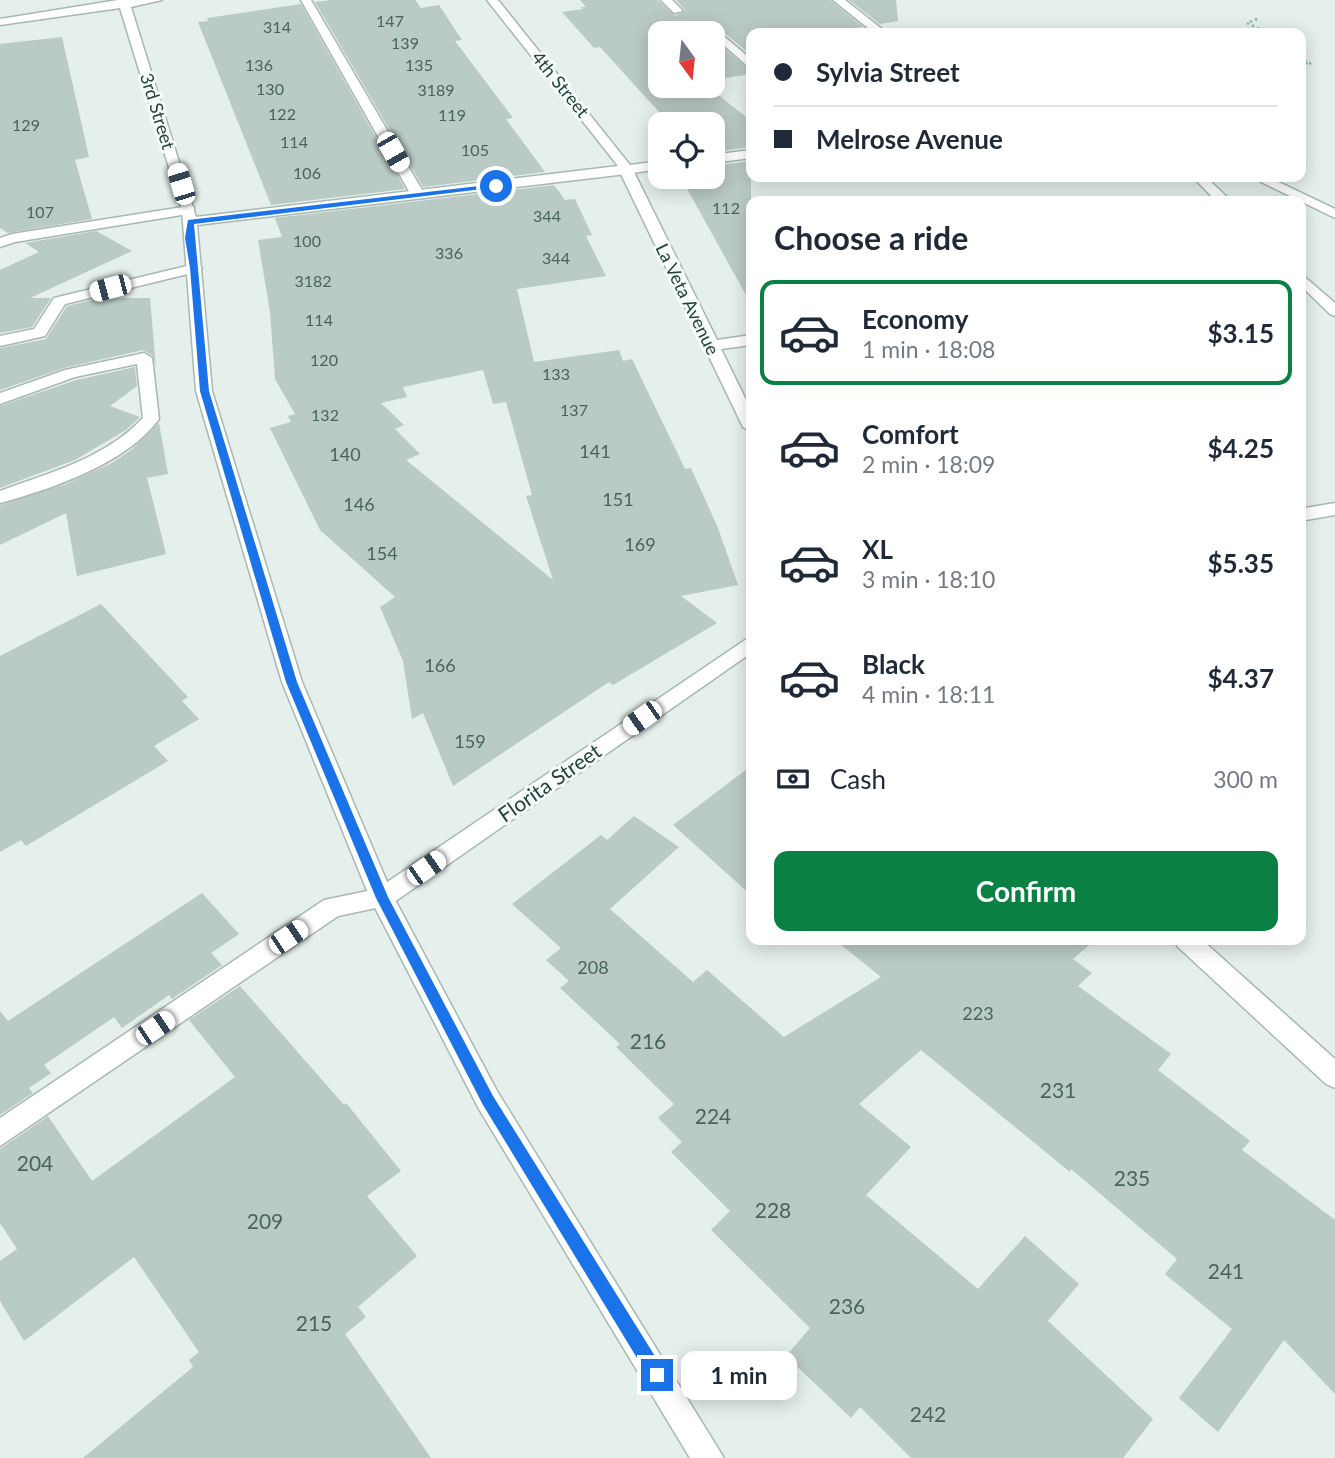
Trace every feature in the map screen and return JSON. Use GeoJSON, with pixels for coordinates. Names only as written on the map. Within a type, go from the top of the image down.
{"type":"FeatureCollection","features":[{"type":"Feature","properties":{"kind":"street"},"geometry":{"type":"LineString","coordinates":[[0,22],[124,2],[157,0]]}},
{"type":"Feature","properties":{"kind":"street"},"geometry":{"type":"LineString","coordinates":[[306,0],[418,195]]}},
{"type":"Feature","properties":{"kind":"street","name":"4th Street"},"geometry":{"type":"LineString","coordinates":[[492,0],[621,158],[626,170]]}},
{"type":"Feature","properties":{"kind":"street"},"geometry":{"type":"LineString","coordinates":[[666,0],[678,11]]}},
{"type":"Feature","properties":{"kind":"street"},"geometry":{"type":"LineString","coordinates":[[838,0],[874,28]]}},
{"type":"Feature","properties":{"kind":"street","name":"3rd Street"},"geometry":{"type":"LineString","coordinates":[[124,2],[189,216],[204,391],[292,682],[382,898],[488,1100],[708,1458]]}},
{"type":"Feature","properties":{"kind":"street"},"geometry":{"type":"LineString","coordinates":[[725,42],[746,61]]}},
{"type":"Feature","properties":{"kind":"street"},"geometry":{"type":"LineString","coordinates":[[725,157],[746,155]]}},
{"type":"Feature","properties":{"kind":"street"},"geometry":{"type":"LineString","coordinates":[[0,243],[12,238],[189,216],[418,195],[648,167]]}},
{"type":"Feature","properties":{"kind":"street","name":"La Veta Avenue"},"geometry":{"type":"LineString","coordinates":[[626,170],[746,417]]}},
{"type":"Feature","properties":{"kind":"street"},"geometry":{"type":"LineString","coordinates":[[1204,182],[1219,196]]}},
{"type":"Feature","properties":{"kind":"street"},"geometry":{"type":"LineString","coordinates":[[1268,182],[1298,196]]}},
{"type":"Feature","properties":{"kind":"street"},"geometry":{"type":"LineString","coordinates":[[1306,200],[1335,214]]}},
{"type":"Feature","properties":{"kind":"street"},"geometry":{"type":"LineString","coordinates":[[0,341],[40,333],[59,302],[161,274],[194,268]]}},
{"type":"Feature","properties":{"kind":"street"},"geometry":{"type":"LineString","coordinates":[[1306,283],[1335,311]]}},
{"type":"Feature","properties":{"kind":"street"},"geometry":{"type":"LineString","coordinates":[[711,346],[746,341]]}},
{"type":"Feature","properties":{"kind":"street"},"geometry":{"type":"LineString","coordinates":[[0,398],[71,373],[144,358],[151,419],[138,435],[107,455],[0,497]]}},
{"type":"Feature","properties":{"kind":"street"},"geometry":{"type":"LineString","coordinates":[[1306,514],[1335,509]]}},
{"type":"Feature","properties":{"kind":"street","name":"Florita Street"},"geometry":{"type":"LineString","coordinates":[[382,898],[746,646]]}},
{"type":"Feature","properties":{"kind":"street"},"geometry":{"type":"LineString","coordinates":[[0,1133],[332,907],[382,898]]}},
{"type":"Feature","properties":{"kind":"street"},"geometry":{"type":"LineString","coordinates":[[1191,945],[1335,1076]]}},
{"type":"Feature","properties":{"kind":"path"},"geometry":{"type":"LineString","coordinates":[[1257,19],[1247,23],[1258,28]]}},
{"type":"Feature","properties":{"kind":"building"},"geometry":{"type":"Polygon","coordinates":[[[415,0],[421,8],[439,5],[462,40],[455,41],[513,118],[506,119],[545,172],[423,187],[315,2],[415,0]]]}},
{"type":"Feature","properties":{"kind":"building"},"geometry":{"type":"Polygon","coordinates":[[[580,0],[658,0],[675,16],[686,11],[676,0],[830,0],[863,27],[746,28],[746,51],[725,34],[725,21],[648,21],[648,98],[722,98],[746,117],[746,148],[725,150],[725,112],[659,112],[600,47],[594,48],[562,12],[583,9],[581,7],[586,7],[580,0]]]}},
{"type":"Feature","properties":{"kind":"building"},"geometry":{"type":"Polygon","coordinates":[[[849,0],[896,0],[898,21],[880,24],[849,0]]]}},
{"type":"Feature","properties":{"kind":"building"},"geometry":{"type":"Polygon","coordinates":[[[301,4],[405,189],[271,205],[198,22],[208,21],[207,18],[301,4]]]}},
{"type":"Feature","properties":{"kind":"building"},"geometry":{"type":"Polygon","coordinates":[[[62,37],[89,157],[75,160],[92,219],[8,233],[0,228],[0,44],[62,37]]]}},
{"type":"Feature","properties":{"kind":"building"},"geometry":{"type":"Polygon","coordinates":[[[725,50],[746,67],[746,75],[725,78],[725,50]]]}},
{"type":"Feature","properties":{"kind":"building"},"geometry":{"type":"Polygon","coordinates":[[[746,162],[746,182],[751,182],[751,196],[746,196],[746,295],[687,189],[725,189],[725,164],[746,162]]]}},
{"type":"Feature","properties":{"kind":"building"},"geometry":{"type":"Polygon","coordinates":[[[554,185],[565,200],[575,199],[592,235],[586,236],[606,276],[517,289],[534,362],[619,350],[623,361],[632,359],[685,469],[691,468],[718,528],[738,585],[681,596],[717,623],[613,685],[609,682],[453,786],[423,713],[412,719],[403,661],[380,607],[395,597],[320,530],[270,428],[291,422],[288,416],[295,414],[275,379],[270,312],[258,240],[282,237],[275,218],[554,185]],[[483,370],[403,387],[407,397],[381,403],[404,425],[395,429],[420,454],[406,460],[553,580],[526,496],[532,495],[506,402],[493,404],[483,370]]]}},
{"type":"Feature","properties":{"kind":"building"},"geometry":{"type":"Polygon","coordinates":[[[96,231],[132,251],[30,298],[51,298],[32,327],[0,333],[0,270],[39,252],[25,243],[96,231]]]}},
{"type":"Feature","properties":{"kind":"building"},"geometry":{"type":"Polygon","coordinates":[[[101,298],[150,298],[156,369],[153,356],[143,350],[64,368],[0,390],[0,348],[46,339],[67,306],[101,298]]]}},
{"type":"Feature","properties":{"kind":"building"},"geometry":{"type":"Polygon","coordinates":[[[135,367],[137,386],[110,406],[140,417],[126,430],[75,460],[0,488],[0,406],[76,380],[135,367]]]}},
{"type":"Feature","properties":{"kind":"building"},"geometry":{"type":"Polygon","coordinates":[[[159,423],[168,474],[147,478],[166,554],[77,576],[66,513],[0,545],[0,505],[66,484],[110,464],[130,451],[159,423]]]}},
{"type":"Feature","properties":{"kind":"building"},"geometry":{"type":"Polygon","coordinates":[[[101,604],[188,697],[182,701],[199,719],[154,746],[168,761],[26,846],[21,840],[0,852],[0,656],[101,604]]]}},
{"type":"Feature","properties":{"kind":"building"},"geometry":{"type":"Polygon","coordinates":[[[746,770],[746,891],[673,825],[746,770]]]}},
{"type":"Feature","properties":{"kind":"building"},"geometry":{"type":"Polygon","coordinates":[[[634,816],[679,847],[610,909],[693,982],[707,970],[784,1037],[881,977],[841,945],[1089,945],[1073,959],[1092,973],[1078,986],[1171,1054],[1158,1070],[1250,1141],[1242,1150],[1335,1220],[1335,1394],[1284,1340],[1218,1432],[1179,1398],[1232,1329],[1165,1274],[1177,1259],[1071,1169],[1070,1172],[921,1050],[859,1104],[911,1147],[866,1195],[978,1289],[1025,1236],[1079,1284],[1048,1321],[1153,1419],[1123,1458],[911,1458],[860,1407],[851,1418],[786,1356],[810,1328],[711,1230],[730,1211],[671,1152],[682,1142],[658,1118],[674,1104],[616,1047],[620,1044],[560,988],[569,981],[546,960],[561,948],[512,904],[601,835],[607,840],[634,816]]]}},
{"type":"Feature","properties":{"kind":"building"},"geometry":{"type":"Polygon","coordinates":[[[202,893],[239,934],[211,953],[222,965],[172,999],[169,995],[122,1028],[114,1017],[44,1065],[51,1073],[29,1088],[33,1093],[0,1115],[0,1011],[8,1021],[202,893]]]}},
{"type":"Feature","properties":{"kind":"building"},"geometry":{"type":"Polygon","coordinates":[[[240,986],[344,1105],[346,1103],[401,1171],[367,1196],[417,1256],[358,1307],[366,1317],[345,1334],[431,1458],[83,1458],[193,1367],[189,1360],[199,1352],[134,1257],[24,1341],[0,1301],[0,1261],[17,1249],[0,1223],[0,1149],[48,1116],[92,1181],[235,1077],[189,1020],[240,986]]]}},
{"type":"Feature","properties":{"kind":"route"},"geometry":{"type":"LineString","coordinates":[[496,186],[190,222],[189,238],[204,391],[292,682],[382,898],[488,1100],[657,1375]]}}]}
